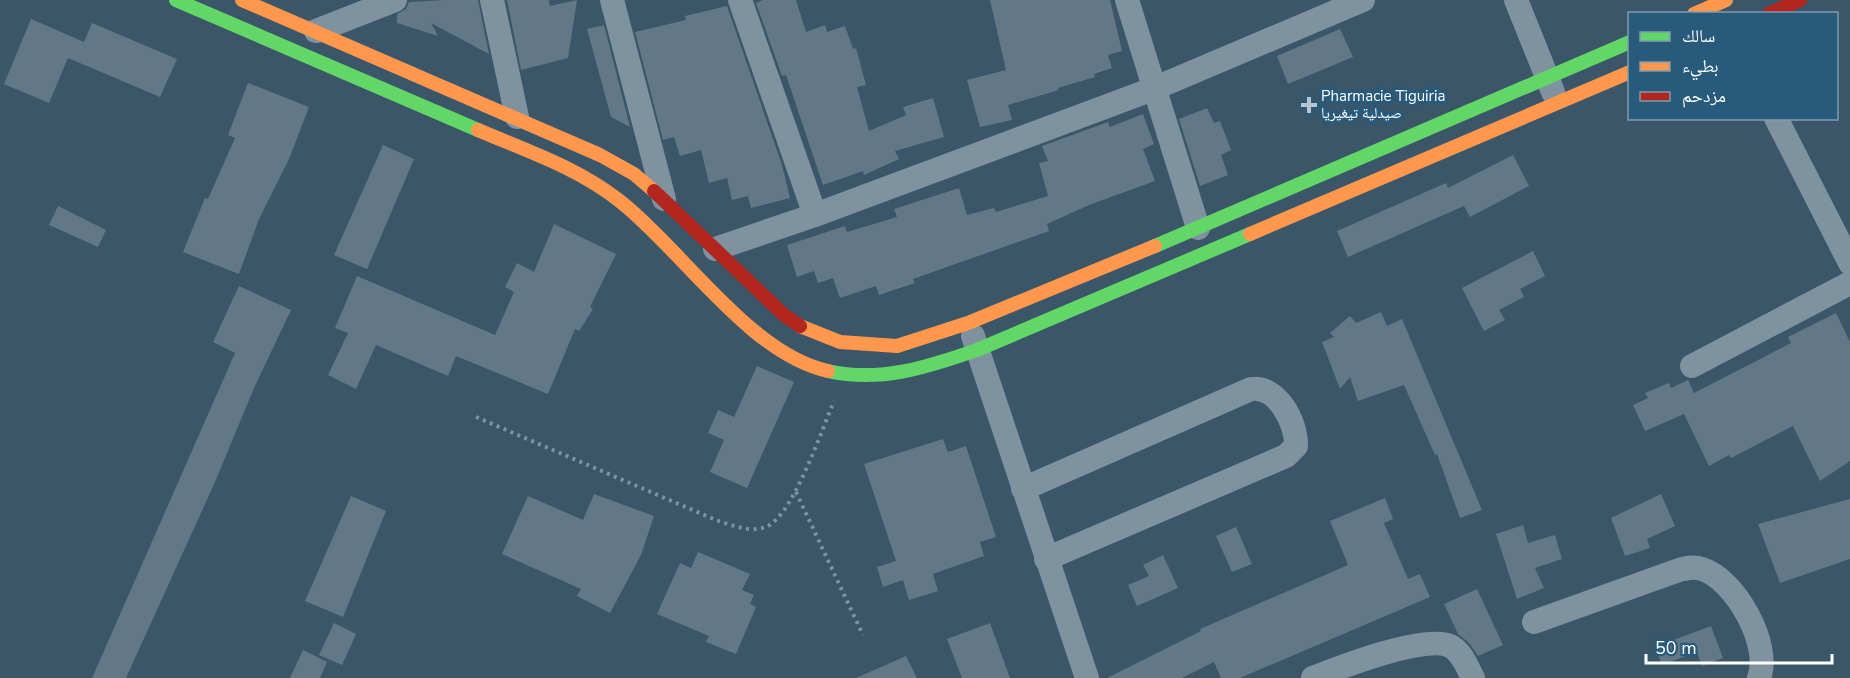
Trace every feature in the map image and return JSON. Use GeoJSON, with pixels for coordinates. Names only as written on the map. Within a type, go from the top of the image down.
{"type":"FeatureCollection","features":[{"type":"Feature","properties":{"kind":"main road"},"geometry":{"type":"LineString","coordinates":[[176,0],[588,177],[621,201],[668,243],[738,315],[769,341],[798,361],[844,375],[884,375],[928,368],[977,350],[1628,72]]}},
{"type":"Feature","properties":{"kind":"main road"},"geometry":{"type":"LineString","coordinates":[[242,0],[517,117],[625,169],[664,199],[784,315],[808,331],[840,342],[897,346],[922,340],[968,323],[1198,228],[1628,42]]}},
{"type":"Feature","properties":{"kind":"main road"},"geometry":{"type":"LineString","coordinates":[[1773,12],[1800,0]]}},
{"type":"Feature","properties":{"kind":"main road"},"geometry":{"type":"LineString","coordinates":[[1700,12],[1723,5]]}},
{"type":"Feature","properties":{"kind":"main road"},"geometry":{"type":"LineString","coordinates":[[248,32],[257,6]]}},
{"type":"Feature","properties":{"kind":"street"},"geometry":{"type":"LineString","coordinates":[[315,31],[395,0]]}},
{"type":"Feature","properties":{"kind":"street"},"geometry":{"type":"LineString","coordinates":[[492,0],[517,117]]}},
{"type":"Feature","properties":{"kind":"street"},"geometry":{"type":"LineString","coordinates":[[612,0],[664,199]]}},
{"type":"Feature","properties":{"kind":"street"},"geometry":{"type":"LineString","coordinates":[[740,0],[815,215]]}},
{"type":"Feature","properties":{"kind":"street"},"geometry":{"type":"LineString","coordinates":[[1127,0],[1198,228]]}},
{"type":"Feature","properties":{"kind":"street"},"geometry":{"type":"LineString","coordinates":[[715,249],[815,215],[1153,89],[1363,0]]}},
{"type":"Feature","properties":{"kind":"street"},"geometry":{"type":"LineString","coordinates":[[1516,0],[1558,103]]}},
{"type":"Feature","properties":{"kind":"street"},"geometry":{"type":"LineString","coordinates":[[1777,120],[1850,263]]}},
{"type":"Feature","properties":{"kind":"street"},"geometry":{"type":"LineString","coordinates":[[1692,366],[1850,283]]}},
{"type":"Feature","properties":{"kind":"street"},"geometry":{"type":"LineString","coordinates":[[968,323],[1087,678]]}},
{"type":"Feature","properties":{"kind":"street"},"geometry":{"type":"LineString","coordinates":[[1023,489],[1251,389],[1257,388],[1272,394],[1280,402],[1294,432],[1296,446],[1286,456],[1046,559]]}},
{"type":"Feature","properties":{"kind":"street"},"geometry":{"type":"LineString","coordinates":[[1534,622],[1679,570],[1702,568],[1714,574],[1728,588],[1756,631],[1762,650],[1762,670],[1759,678]]}},
{"type":"Feature","properties":{"kind":"street"},"geometry":{"type":"LineString","coordinates":[[1313,678],[1383,654],[1431,644],[1451,646],[1462,656],[1473,678]]}},
{"type":"Feature","properties":{"kind":"path"},"geometry":{"type":"LineString","coordinates":[[476,417],[733,526],[754,530],[776,521],[796,492],[844,375]]}},
{"type":"Feature","properties":{"kind":"path"},"geometry":{"type":"LineString","coordinates":[[796,492],[863,635]]}},
{"type":"Feature","properties":{"kind":"building"},"geometry":{"type":"Polygon","coordinates":[[[478,0],[489,54],[431,23],[438,36],[397,23],[397,14],[406,9],[409,2],[478,0]]]}},
{"type":"Feature","properties":{"kind":"building"},"geometry":{"type":"Polygon","coordinates":[[[507,0],[549,0],[550,6],[577,0],[568,58],[521,70],[507,0]]]}},
{"type":"Feature","properties":{"kind":"building"},"geometry":{"type":"Polygon","coordinates":[[[763,0],[796,0],[806,32],[825,25],[827,32],[845,26],[853,49],[856,48],[866,85],[857,87],[869,131],[906,115],[903,107],[933,98],[944,137],[895,151],[899,159],[864,175],[863,171],[823,185],[786,75],[782,76],[756,3],[763,0]]]}},
{"type":"Feature","properties":{"kind":"building"},"geometry":{"type":"Polygon","coordinates":[[[990,0],[1110,0],[1122,51],[1108,55],[1112,68],[1094,74],[1095,77],[1058,88],[1059,90],[1008,105],[1012,120],[980,127],[967,80],[1006,70],[990,0]]]}},
{"type":"Feature","properties":{"kind":"building"},"geometry":{"type":"Polygon","coordinates":[[[727,6],[782,165],[790,198],[751,208],[748,196],[732,200],[727,178],[709,183],[701,150],[680,156],[674,137],[663,140],[635,32],[686,20],[685,16],[727,6]]]}},
{"type":"Feature","properties":{"kind":"building"},"geometry":{"type":"Polygon","coordinates":[[[31,19],[84,42],[92,23],[177,59],[160,97],[68,58],[49,103],[4,84],[31,19]]]}},
{"type":"Feature","properties":{"kind":"building"},"geometry":{"type":"Polygon","coordinates":[[[604,25],[630,127],[611,117],[587,29],[604,25]]]}},
{"type":"Feature","properties":{"kind":"building"},"geometry":{"type":"Polygon","coordinates":[[[1340,29],[1353,57],[1288,84],[1277,56],[1340,29]]]}},
{"type":"Feature","properties":{"kind":"building"},"geometry":{"type":"Polygon","coordinates":[[[248,83],[309,107],[289,159],[259,219],[239,274],[183,252],[205,198],[208,199],[235,138],[228,135],[248,83]]]}},
{"type":"Feature","properties":{"kind":"building"},"geometry":{"type":"Polygon","coordinates":[[[1207,108],[1214,123],[1220,121],[1231,150],[1221,155],[1228,175],[1200,186],[1179,119],[1207,108]]]}},
{"type":"Feature","properties":{"kind":"building"},"geometry":{"type":"Polygon","coordinates":[[[1143,114],[1154,144],[1143,149],[1155,181],[1089,205],[1047,224],[1049,231],[913,279],[915,283],[879,295],[876,286],[840,298],[833,278],[818,283],[814,271],[797,277],[787,245],[845,226],[847,232],[897,217],[894,209],[959,188],[967,215],[994,208],[996,212],[1048,196],[1039,163],[1048,161],[1042,146],[1108,122],[1110,127],[1143,114]]]}},
{"type":"Feature","properties":{"kind":"building"},"geometry":{"type":"Polygon","coordinates":[[[383,145],[414,159],[367,269],[334,255],[383,145]]]}},
{"type":"Feature","properties":{"kind":"building"},"geometry":{"type":"Polygon","coordinates":[[[1513,155],[1529,186],[1470,217],[1464,206],[1348,257],[1337,231],[1446,183],[1448,188],[1513,155]]]}},
{"type":"Feature","properties":{"kind":"building"},"geometry":{"type":"Polygon","coordinates":[[[58,206],[106,230],[98,247],[49,225],[58,206]]]}},
{"type":"Feature","properties":{"kind":"building"},"geometry":{"type":"Polygon","coordinates":[[[554,224],[616,254],[590,307],[593,309],[579,331],[575,329],[548,394],[456,356],[448,376],[376,345],[356,389],[328,375],[348,333],[335,328],[357,276],[495,335],[514,292],[505,287],[517,263],[534,272],[554,224]]]}},
{"type":"Feature","properties":{"kind":"building"},"geometry":{"type":"Polygon","coordinates":[[[1533,251],[1545,276],[1520,289],[1524,297],[1499,310],[1505,320],[1484,331],[1462,288],[1533,251]]]}},
{"type":"Feature","properties":{"kind":"building"},"geometry":{"type":"Polygon","coordinates":[[[239,286],[291,310],[254,388],[215,482],[126,678],[92,678],[235,353],[213,342],[239,286]]]}},
{"type":"Feature","properties":{"kind":"building"},"geometry":{"type":"Polygon","coordinates":[[[1381,312],[1387,326],[1402,319],[1482,510],[1460,518],[1437,454],[1435,455],[1404,385],[1358,401],[1350,377],[1340,389],[1322,342],[1334,337],[1330,333],[1350,316],[1356,323],[1381,312]]]}},
{"type":"Feature","properties":{"kind":"building"},"geometry":{"type":"Polygon","coordinates":[[[1836,313],[1850,342],[1850,461],[1820,481],[1793,426],[1731,458],[1729,455],[1709,466],[1684,414],[1645,431],[1633,405],[1648,398],[1645,393],[1669,383],[1671,388],[1688,380],[1694,393],[1791,343],[1788,337],[1836,313]]]}},
{"type":"Feature","properties":{"kind":"building"},"geometry":{"type":"Polygon","coordinates":[[[757,366],[794,382],[747,488],[710,472],[724,440],[708,433],[718,410],[734,417],[757,366]]]}},
{"type":"Feature","properties":{"kind":"building"},"geometry":{"type":"Polygon","coordinates":[[[943,439],[948,452],[966,446],[996,537],[980,542],[984,556],[933,574],[938,591],[909,600],[903,580],[883,587],[877,567],[896,561],[864,464],[943,439]]]}},
{"type":"Feature","properties":{"kind":"building"},"geometry":{"type":"Polygon","coordinates":[[[594,494],[654,516],[641,555],[610,613],[577,596],[581,589],[502,554],[528,496],[583,520],[594,494]]]}},
{"type":"Feature","properties":{"kind":"building"},"geometry":{"type":"Polygon","coordinates":[[[1661,494],[1675,526],[1647,539],[1650,548],[1625,556],[1611,518],[1661,494]]]}},
{"type":"Feature","properties":{"kind":"building"},"geometry":{"type":"Polygon","coordinates":[[[351,496],[386,511],[343,617],[305,601],[351,496]]]}},
{"type":"Feature","properties":{"kind":"building"},"geometry":{"type":"Polygon","coordinates":[[[1385,498],[1393,519],[1384,523],[1408,579],[1420,574],[1430,597],[1240,678],[1221,678],[1214,662],[1182,678],[1107,678],[1201,631],[1200,629],[1348,565],[1330,521],[1385,498]]]}},
{"type":"Feature","properties":{"kind":"building"},"geometry":{"type":"Polygon","coordinates":[[[1850,499],[1850,559],[1780,583],[1758,524],[1850,499]]]}},
{"type":"Feature","properties":{"kind":"building"},"geometry":{"type":"Polygon","coordinates":[[[1523,525],[1528,543],[1555,535],[1562,559],[1535,568],[1544,588],[1517,599],[1496,534],[1523,525]]]}},
{"type":"Feature","properties":{"kind":"building"},"geometry":{"type":"Polygon","coordinates":[[[1236,527],[1252,564],[1232,572],[1216,536],[1236,527]]]}},
{"type":"Feature","properties":{"kind":"building"},"geometry":{"type":"Polygon","coordinates":[[[698,552],[750,574],[742,590],[754,595],[750,604],[756,607],[736,654],[706,642],[709,636],[657,614],[680,563],[691,568],[698,552]]]}},
{"type":"Feature","properties":{"kind":"building"},"geometry":{"type":"Polygon","coordinates":[[[1163,555],[1178,588],[1137,606],[1128,585],[1149,576],[1143,565],[1163,555]]]}},
{"type":"Feature","properties":{"kind":"building"},"geometry":{"type":"Polygon","coordinates":[[[1477,589],[1503,645],[1478,656],[1469,643],[1458,634],[1444,604],[1477,589]]]}},
{"type":"Feature","properties":{"kind":"building"},"geometry":{"type":"Polygon","coordinates":[[[334,623],[356,634],[342,665],[319,655],[334,623]]]}},
{"type":"Feature","properties":{"kind":"building"},"geometry":{"type":"Polygon","coordinates":[[[990,623],[1010,678],[962,678],[947,639],[990,623]]]}},
{"type":"Feature","properties":{"kind":"building"},"geometry":{"type":"Polygon","coordinates":[[[1711,626],[1723,658],[1702,666],[1697,652],[1662,665],[1655,647],[1711,626]]]}},
{"type":"Feature","properties":{"kind":"building"},"geometry":{"type":"Polygon","coordinates":[[[303,650],[327,662],[320,678],[290,678],[303,650]]]}},
{"type":"Feature","properties":{"kind":"building"},"geometry":{"type":"Polygon","coordinates":[[[906,656],[917,678],[856,678],[906,656]]]}},
{"type":"Feature","properties":{"kind":"traffic: fast"},"geometry":{"type":"LineString","coordinates":[[176,0],[478,130]]}},
{"type":"Feature","properties":{"kind":"traffic: fast"},"geometry":{"type":"LineString","coordinates":[[1155,246],[1628,43]]}},
{"type":"Feature","properties":{"kind":"traffic: fast"},"geometry":{"type":"LineString","coordinates":[[828,371],[847,374],[885,374],[922,367],[959,356],[1250,234]]}},
{"type":"Feature","properties":{"kind":"traffic: slow"},"geometry":{"type":"LineString","coordinates":[[242,0],[600,155],[634,174],[654,191]]}},
{"type":"Feature","properties":{"kind":"traffic: slow"},"geometry":{"type":"LineString","coordinates":[[1699,12],[1726,0]]}},
{"type":"Feature","properties":{"kind":"traffic: slow"},"geometry":{"type":"LineString","coordinates":[[1250,234],[1628,73]]}},
{"type":"Feature","properties":{"kind":"traffic: slow"},"geometry":{"type":"LineString","coordinates":[[478,130],[552,161],[605,190],[644,223],[745,323],[771,344],[799,361],[828,371]]}},
{"type":"Feature","properties":{"kind":"traffic: slow"},"geometry":{"type":"LineString","coordinates":[[800,326],[840,342],[897,346],[968,323],[1155,246]]}},
{"type":"Feature","properties":{"kind":"traffic: jam"},"geometry":{"type":"LineString","coordinates":[[1773,12],[1800,0]]}},
{"type":"Feature","properties":{"kind":"traffic: jam"},"geometry":{"type":"LineString","coordinates":[[654,191],[784,315],[800,326]]}},
{"type":"Feature","properties":{"kind":"place","name":"Pharmacie Tiguiria صيدلية تيغيريا"},"geometry":{"type":"Point","coordinates":[1309,105]}}]}
